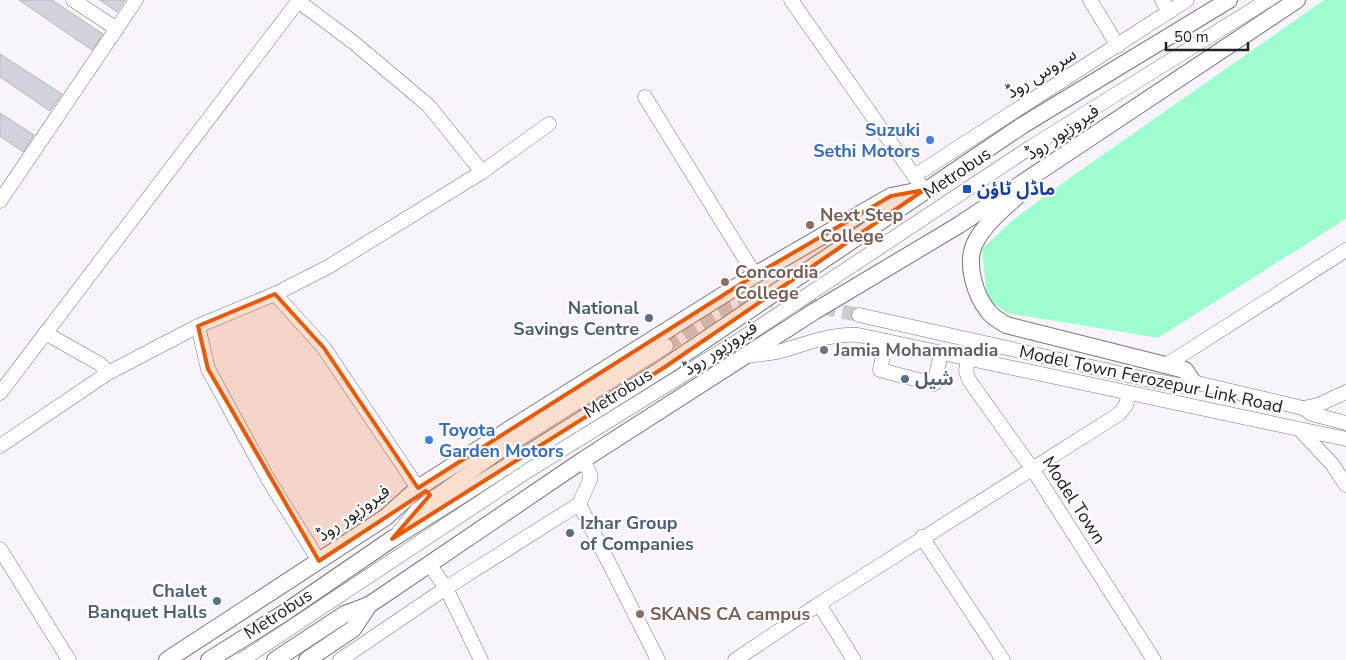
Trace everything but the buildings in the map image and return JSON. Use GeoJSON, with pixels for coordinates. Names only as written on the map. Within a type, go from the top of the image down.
{"type":"FeatureCollection","features":[{"type":"Feature","properties":{"kind":"main road","name":"فیروزپور روڈ"},"geometry":{"type":"LineString","coordinates":[[209,660],[287,611],[392,539],[665,367],[924,190],[1023,125],[1229,0]]}},
{"type":"Feature","properties":{"kind":"main road","name":"فیروزپور روڈ"},"geometry":{"type":"LineString","coordinates":[[275,660],[345,614],[369,605],[583,460],[743,357],[959,225],[1297,0]]}},
{"type":"Feature","properties":{"kind":"main road"},"geometry":{"type":"LineString","coordinates":[[1056,159],[996,217],[983,231],[974,246],[972,262],[978,296],[988,313],[1006,325],[1185,370],[1193,382]]}},
{"type":"Feature","properties":{"kind":"main road","name":"فیروزپور روڈ"},"geometry":{"type":"LineString","coordinates":[[167,660],[386,517],[418,488],[756,275],[891,196],[924,190]]}},
{"type":"Feature","properties":{"kind":"main road","name":"فیروزپور روڈ"},"geometry":{"type":"LineString","coordinates":[[307,660],[353,629],[369,605]]}},
{"type":"Feature","properties":{"kind":"street"},"geometry":{"type":"LineString","coordinates":[[73,0],[117,29]]}},
{"type":"Feature","properties":{"kind":"street"},"geometry":{"type":"LineString","coordinates":[[0,201],[136,0]]}},
{"type":"Feature","properties":{"kind":"street"},"geometry":{"type":"LineString","coordinates":[[0,394],[298,0],[353,42],[429,106],[482,172]]}},
{"type":"Feature","properties":{"kind":"street"},"geometry":{"type":"LineString","coordinates":[[791,0],[924,190]]}},
{"type":"Feature","properties":{"kind":"street"},"geometry":{"type":"LineString","coordinates":[[1090,0],[1118,46]]}},
{"type":"Feature","properties":{"kind":"street","name":"سروس روڈ"},"geometry":{"type":"LineString","coordinates":[[914,176],[1118,46],[1165,6],[1187,0]]}},
{"type":"Feature","properties":{"kind":"street","name":"Metrobus"},"geometry":{"type":"LineString","coordinates":[[242,660],[529,470],[741,339],[1030,147],[1268,0]]}},
{"type":"Feature","properties":{"kind":"street"},"geometry":{"type":"LineString","coordinates":[[645,97],[756,275]]}},
{"type":"Feature","properties":{"kind":"street"},"geometry":{"type":"LineString","coordinates":[[0,446],[108,373],[198,326],[275,294],[328,267],[482,172],[549,124]]}},
{"type":"Feature","properties":{"kind":"street"},"geometry":{"type":"LineString","coordinates":[[1166,365],[1346,250]]}},
{"type":"Feature","properties":{"kind":"street"},"geometry":{"type":"LineString","coordinates":[[275,294],[324,348],[418,488]]}},
{"type":"Feature","properties":{"kind":"street"},"geometry":{"type":"LineString","coordinates":[[859,315],[1150,380],[1184,386],[1193,382],[1303,408],[1312,414],[1346,423]]}},
{"type":"Feature","properties":{"kind":"street"},"geometry":{"type":"LineString","coordinates":[[198,326],[208,369],[268,479],[318,561]]}},
{"type":"Feature","properties":{"kind":"street"},"geometry":{"type":"LineString","coordinates":[[45,333],[100,364],[108,373]]}},
{"type":"Feature","properties":{"kind":"street","name":"Model Town Ferozepur Link Road"},"geometry":{"type":"LineString","coordinates":[[743,357],[777,352],[802,343],[838,334],[858,335],[1301,431],[1346,439]]}},
{"type":"Feature","properties":{"kind":"street"},"geometry":{"type":"LineString","coordinates":[[886,341],[880,370],[934,384],[941,354]]}},
{"type":"Feature","properties":{"kind":"street"},"geometry":{"type":"LineString","coordinates":[[392,539],[417,510],[504,448],[666,346]]}},
{"type":"Feature","properties":{"kind":"street","name":"Model Town"},"geometry":{"type":"LineString","coordinates":[[968,360],[966,371],[969,380],[1033,470],[1154,660]]}},
{"type":"Feature","properties":{"kind":"street"},"geometry":{"type":"LineString","coordinates":[[1303,408],[1318,405],[1346,392]]}},
{"type":"Feature","properties":{"kind":"street"},"geometry":{"type":"LineString","coordinates":[[735,660],[922,537],[1033,470],[1119,414],[1126,405],[1129,393]]}},
{"type":"Feature","properties":{"kind":"street"},"geometry":{"type":"LineString","coordinates":[[1301,431],[1332,464],[1346,485]]}},
{"type":"Feature","properties":{"kind":"street"},"geometry":{"type":"LineString","coordinates":[[386,517],[480,459],[504,448]]}},
{"type":"Feature","properties":{"kind":"street"},"geometry":{"type":"LineString","coordinates":[[340,660],[446,588],[579,504],[590,480],[590,474],[583,460]]}},
{"type":"Feature","properties":{"kind":"street"},"geometry":{"type":"LineString","coordinates":[[579,504],[658,660]]}},
{"type":"Feature","properties":{"kind":"street"},"geometry":{"type":"LineString","coordinates":[[922,537],[1003,660]]}},
{"type":"Feature","properties":{"kind":"street"},"geometry":{"type":"LineString","coordinates":[[0,550],[69,660]]}},
{"type":"Feature","properties":{"kind":"street"},"geometry":{"type":"LineString","coordinates":[[429,564],[446,588],[481,660]]}},
{"type":"Feature","properties":{"kind":"street"},"geometry":{"type":"LineString","coordinates":[[819,604],[854,660]]}},
{"type":"Feature","properties":{"kind":"highlighted area"},"geometry":{"type":"Polygon","coordinates":[[[924,190],[665,367],[392,539],[430,495],[426,491],[319,561],[208,369],[198,326],[275,294],[324,348],[418,488],[755,275],[891,196],[924,190]]]}},
{"type":"Feature","properties":{"kind":"green space"},"geometry":{"type":"Polygon","coordinates":[[[1324,0],[1346,0],[1346,219],[1158,338],[1007,313],[987,299],[982,249],[1014,219],[1324,0]]]}},
{"type":"Feature","properties":{"kind":"tunnel"},"geometry":{"type":"LineString","coordinates":[[666,346],[722,311],[742,303],[754,301],[768,300],[800,303],[859,315]]}},
{"type":"Feature","properties":{"kind":"place","name":"Suzuki Sethi Motors"},"geometry":{"type":"Point","coordinates":[930,140]}},
{"type":"Feature","properties":{"kind":"place","name":"ماڈل ٹاؤن"},"geometry":{"type":"Point","coordinates":[967,189]}},
{"type":"Feature","properties":{"kind":"place","name":"Next Step College"},"geometry":{"type":"Point","coordinates":[810,225]}},
{"type":"Feature","properties":{"kind":"place","name":"Concordia College"},"geometry":{"type":"Point","coordinates":[725,282]}},
{"type":"Feature","properties":{"kind":"place","name":"National Savings Centre"},"geometry":{"type":"Point","coordinates":[649,318]}},
{"type":"Feature","properties":{"kind":"place","name":"Jamia Mohammadia"},"geometry":{"type":"Point","coordinates":[824,350]}},
{"type":"Feature","properties":{"kind":"place","name":"شیل"},"geometry":{"type":"Point","coordinates":[905,379]}},
{"type":"Feature","properties":{"kind":"place","name":"Toyota Garden Motors"},"geometry":{"type":"Point","coordinates":[429,440]}},
{"type":"Feature","properties":{"kind":"place","name":"Izhar Group of Companies"},"geometry":{"type":"Point","coordinates":[570,533]}},
{"type":"Feature","properties":{"kind":"place","name":"Chalet Banquet Halls"},"geometry":{"type":"Point","coordinates":[217,601]}},
{"type":"Feature","properties":{"kind":"place","name":"SKANS CA campus"},"geometry":{"type":"Point","coordinates":[640,614]}}]}
